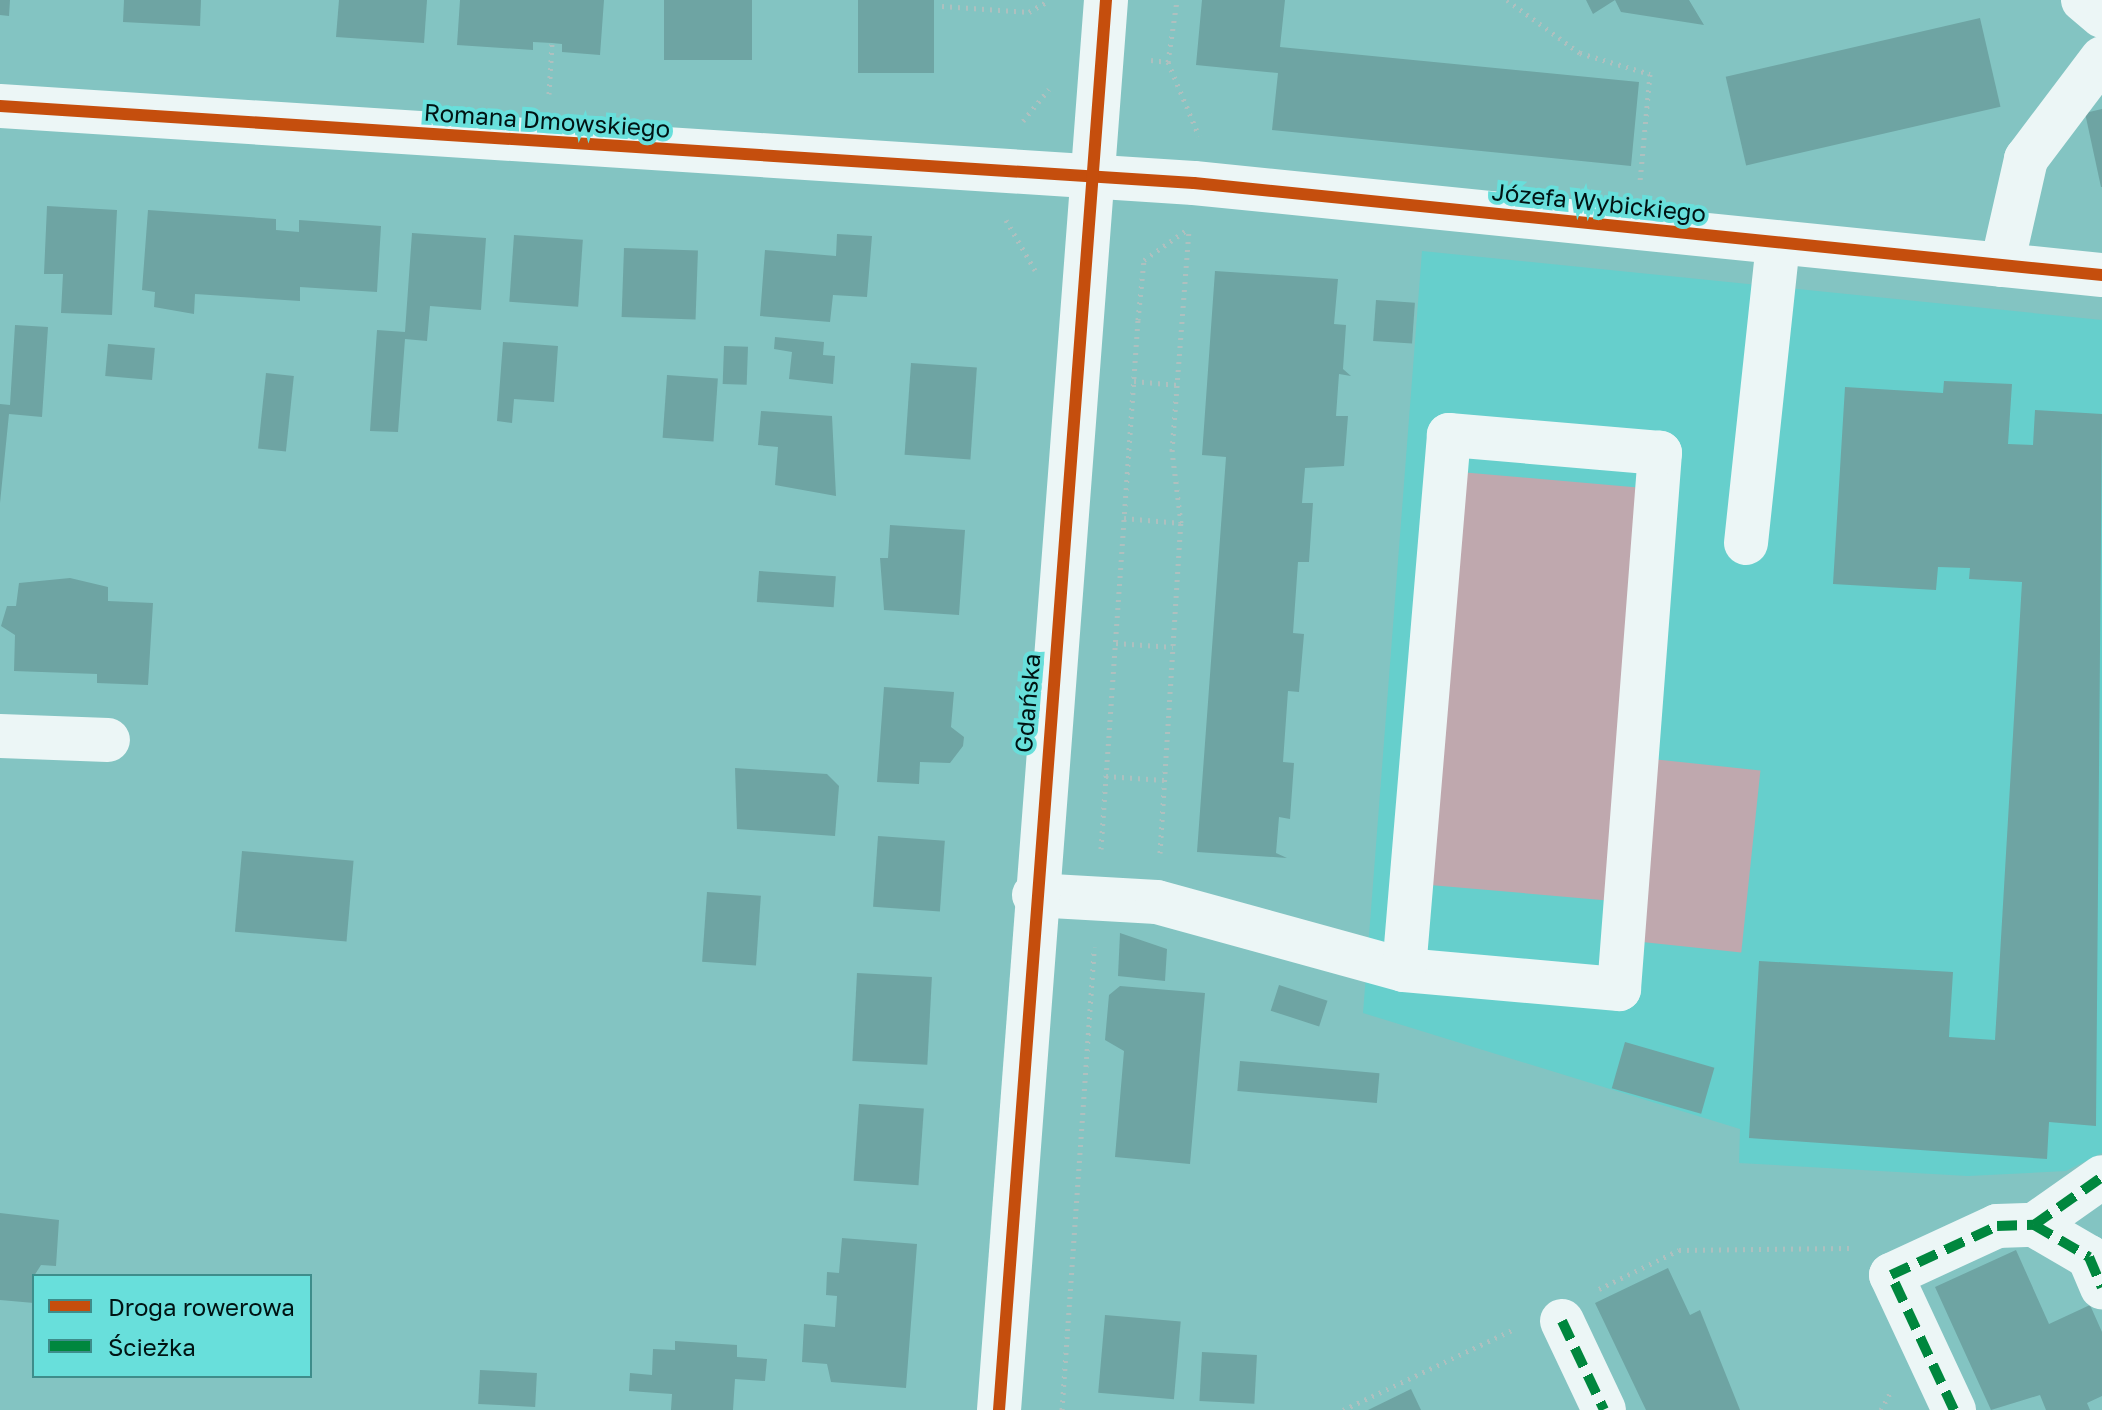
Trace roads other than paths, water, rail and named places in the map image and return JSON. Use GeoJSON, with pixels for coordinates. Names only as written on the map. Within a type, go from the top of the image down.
{"type":"FeatureCollection","features":[{"type":"Feature","properties":{"kind":"street","name":"Gdańska"},"geometry":{"type":"LineString","coordinates":[[999,1410],[1034,895],[1106,0]]}},
{"type":"Feature","properties":{"kind":"street"},"geometry":{"type":"LineString","coordinates":[[2083,0],[2102,16]]}},
{"type":"Feature","properties":{"kind":"street"},"geometry":{"type":"LineString","coordinates":[[2002,265],[2026,159],[2102,58]]}},
{"type":"Feature","properties":{"kind":"street","name":"Romana Dmowskiego"},"geometry":{"type":"LineString","coordinates":[[0,106],[1091,176]]}},
{"type":"Feature","properties":{"kind":"street","name":"Józefa Wybickiego"},"geometry":{"type":"LineString","coordinates":[[1091,176],[2102,275]]}},
{"type":"Feature","properties":{"kind":"street"},"geometry":{"type":"LineString","coordinates":[[1746,543],[1778,243]]}},
{"type":"Feature","properties":{"kind":"street"},"geometry":{"type":"LineString","coordinates":[[1034,895],[1157,902],[1404,970],[1619,989],[1660,453],[1449,435],[1404,970]]}},
{"type":"Feature","properties":{"kind":"street"},"geometry":{"type":"LineString","coordinates":[[0,736],[108,740]]}},
{"type":"Feature","properties":{"kind":"street"},"geometry":{"type":"LineString","coordinates":[[2034,1225],[2102,1177]]}},
{"type":"Feature","properties":{"kind":"street"},"geometry":{"type":"LineString","coordinates":[[1954,1410],[1891,1275],[1997,1226],[2034,1225],[2089,1257],[2102,1287]]}},
{"type":"Feature","properties":{"kind":"street"},"geometry":{"type":"LineString","coordinates":[[1557,1313],[1604,1410]]}}]}
